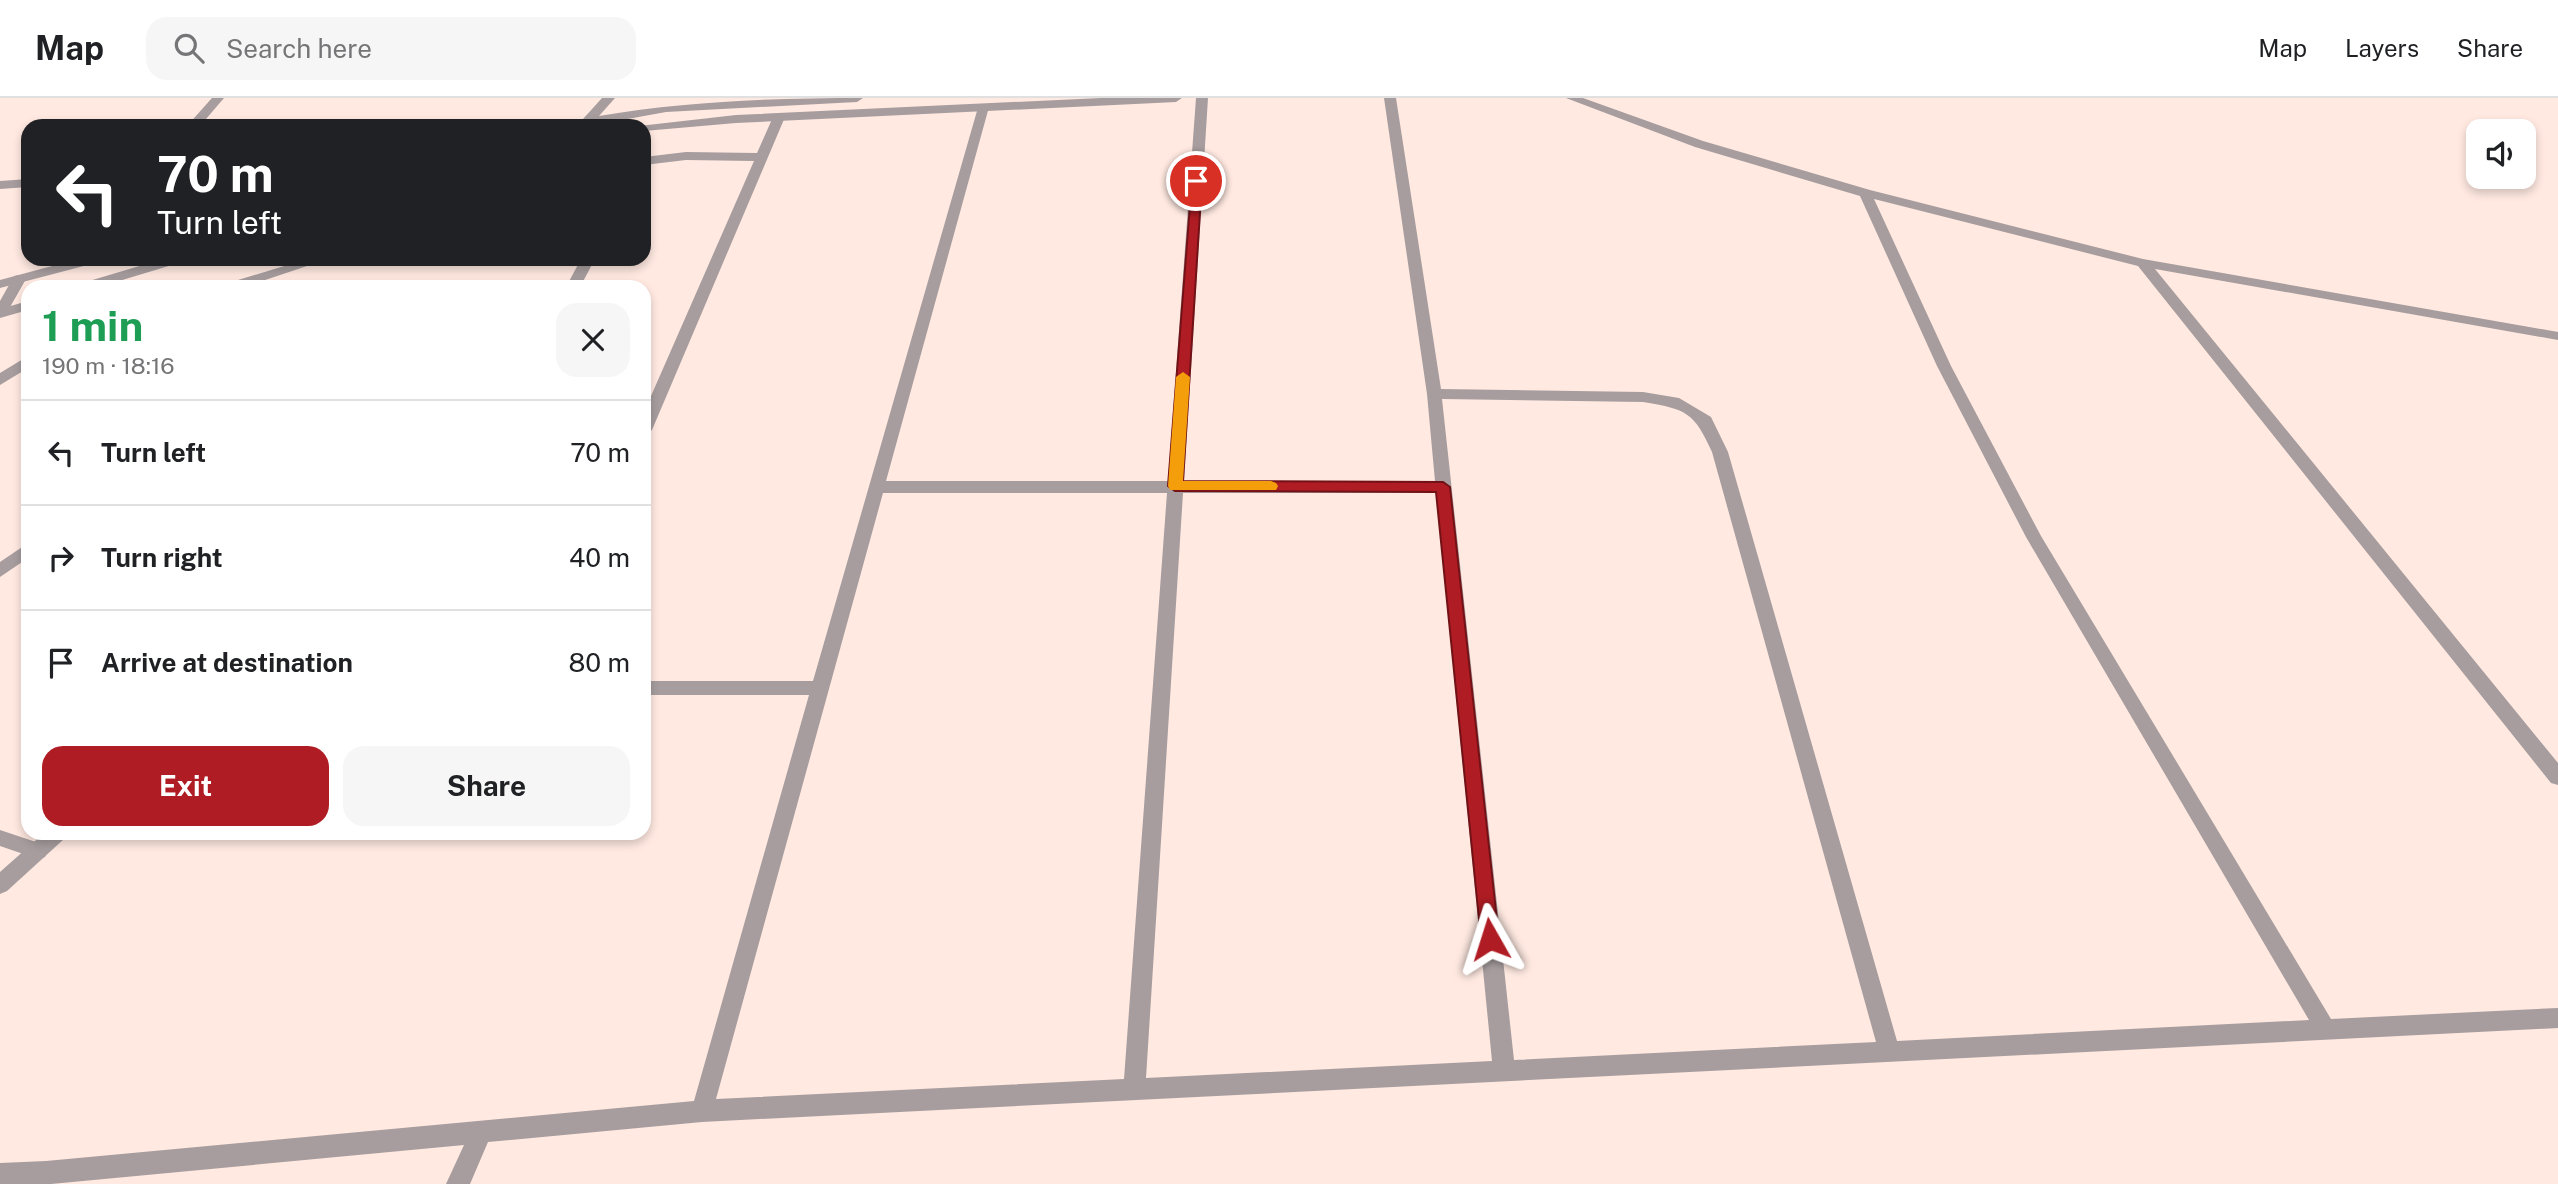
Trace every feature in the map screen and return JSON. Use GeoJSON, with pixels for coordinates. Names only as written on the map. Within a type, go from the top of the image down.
{"type":"FeatureCollection","features":[{"type":"Feature","properties":{"kind":"street"},"geometry":{"type":"LineString","coordinates":[[199,119],[218,98]]}},
{"type":"Feature","properties":{"kind":"street"},"geometry":{"type":"LineString","coordinates":[[590,119],[609,98]]}},
{"type":"Feature","properties":{"kind":"street"},"geometry":{"type":"LineString","coordinates":[[625,119],[644,98]]}},
{"type":"Feature","properties":{"kind":"street"},"geometry":{"type":"LineString","coordinates":[[604,119],[630,113],[708,105],[857,98]]}},
{"type":"Feature","properties":{"kind":"street"},"geometry":{"type":"LineString","coordinates":[[651,126],[779,117],[1176,98]]}},
{"type":"Feature","properties":{"kind":"street"},"geometry":{"type":"LineString","coordinates":[[1134,1090],[1202,98]]}},
{"type":"Feature","properties":{"kind":"street"},"geometry":{"type":"LineString","coordinates":[[1390,98],[1434,394],[1504,1072]]}},
{"type":"Feature","properties":{"kind":"street"},"geometry":{"type":"LineString","coordinates":[[1572,98],[1699,144],[1865,193],[2143,263],[2558,336]]}},
{"type":"Feature","properties":{"kind":"street"},"geometry":{"type":"LineString","coordinates":[[702,1111],[982,107]]}},
{"type":"Feature","properties":{"kind":"street"},"geometry":{"type":"LineString","coordinates":[[651,414],[779,117]]}},
{"type":"Feature","properties":{"kind":"street"},"geometry":{"type":"LineString","coordinates":[[651,160],[686,156],[762,157]]}},
{"type":"Feature","properties":{"kind":"street"},"geometry":{"type":"LineString","coordinates":[[0,185],[21,184]]}},
{"type":"Feature","properties":{"kind":"street"},"geometry":{"type":"LineString","coordinates":[[1865,193],[1944,366],[2034,537],[2326,1030]]}},
{"type":"Feature","properties":{"kind":"street"},"geometry":{"type":"LineString","coordinates":[[2143,263],[2558,777]]}},
{"type":"Feature","properties":{"kind":"street"},"geometry":{"type":"LineString","coordinates":[[0,284],[68,266]]}},
{"type":"Feature","properties":{"kind":"street"},"geometry":{"type":"LineString","coordinates":[[107,280],[154,266]]}},
{"type":"Feature","properties":{"kind":"street"},"geometry":{"type":"LineString","coordinates":[[255,280],[299,266]]}},
{"type":"Feature","properties":{"kind":"street"},"geometry":{"type":"LineString","coordinates":[[0,313],[19,279]]}},
{"type":"Feature","properties":{"kind":"street"},"geometry":{"type":"LineString","coordinates":[[0,313],[21,307]]}},
{"type":"Feature","properties":{"kind":"street"},"geometry":{"type":"LineString","coordinates":[[0,380],[21,366]]}},
{"type":"Feature","properties":{"kind":"street"},"geometry":{"type":"LineString","coordinates":[[1434,394],[1643,397],[1679,403],[1706,421],[1720,452],[1890,1053]]}},
{"type":"Feature","properties":{"kind":"street"},"geometry":{"type":"LineString","coordinates":[[877,486],[1443,487]]}},
{"type":"Feature","properties":{"kind":"street"},"geometry":{"type":"LineString","coordinates":[[0,571],[21,554]]}},
{"type":"Feature","properties":{"kind":"street"},"geometry":{"type":"LineString","coordinates":[[651,688],[820,688]]}},
{"type":"Feature","properties":{"kind":"street"},"geometry":{"type":"LineString","coordinates":[[0,838],[38,851]]}},
{"type":"Feature","properties":{"kind":"street"},"geometry":{"type":"LineString","coordinates":[[0,885],[50,840]]}},
{"type":"Feature","properties":{"kind":"street"},"geometry":{"type":"LineString","coordinates":[[0,1175],[60,1172],[702,1111],[2558,1018]]}},
{"type":"Feature","properties":{"kind":"street"},"geometry":{"type":"LineString","coordinates":[[457,1184],[482,1131]]}},
{"type":"Feature","properties":{"kind":"slow traffic"},"geometry":{"type":"LineString","coordinates":[[1183,377],[1175,486],[1271,486]]}},
{"type":"Feature","properties":{"kind":"route"},"geometry":{"type":"LineString","coordinates":[[1196,181],[1175,486],[1443,487],[1490,939]]}}]}
